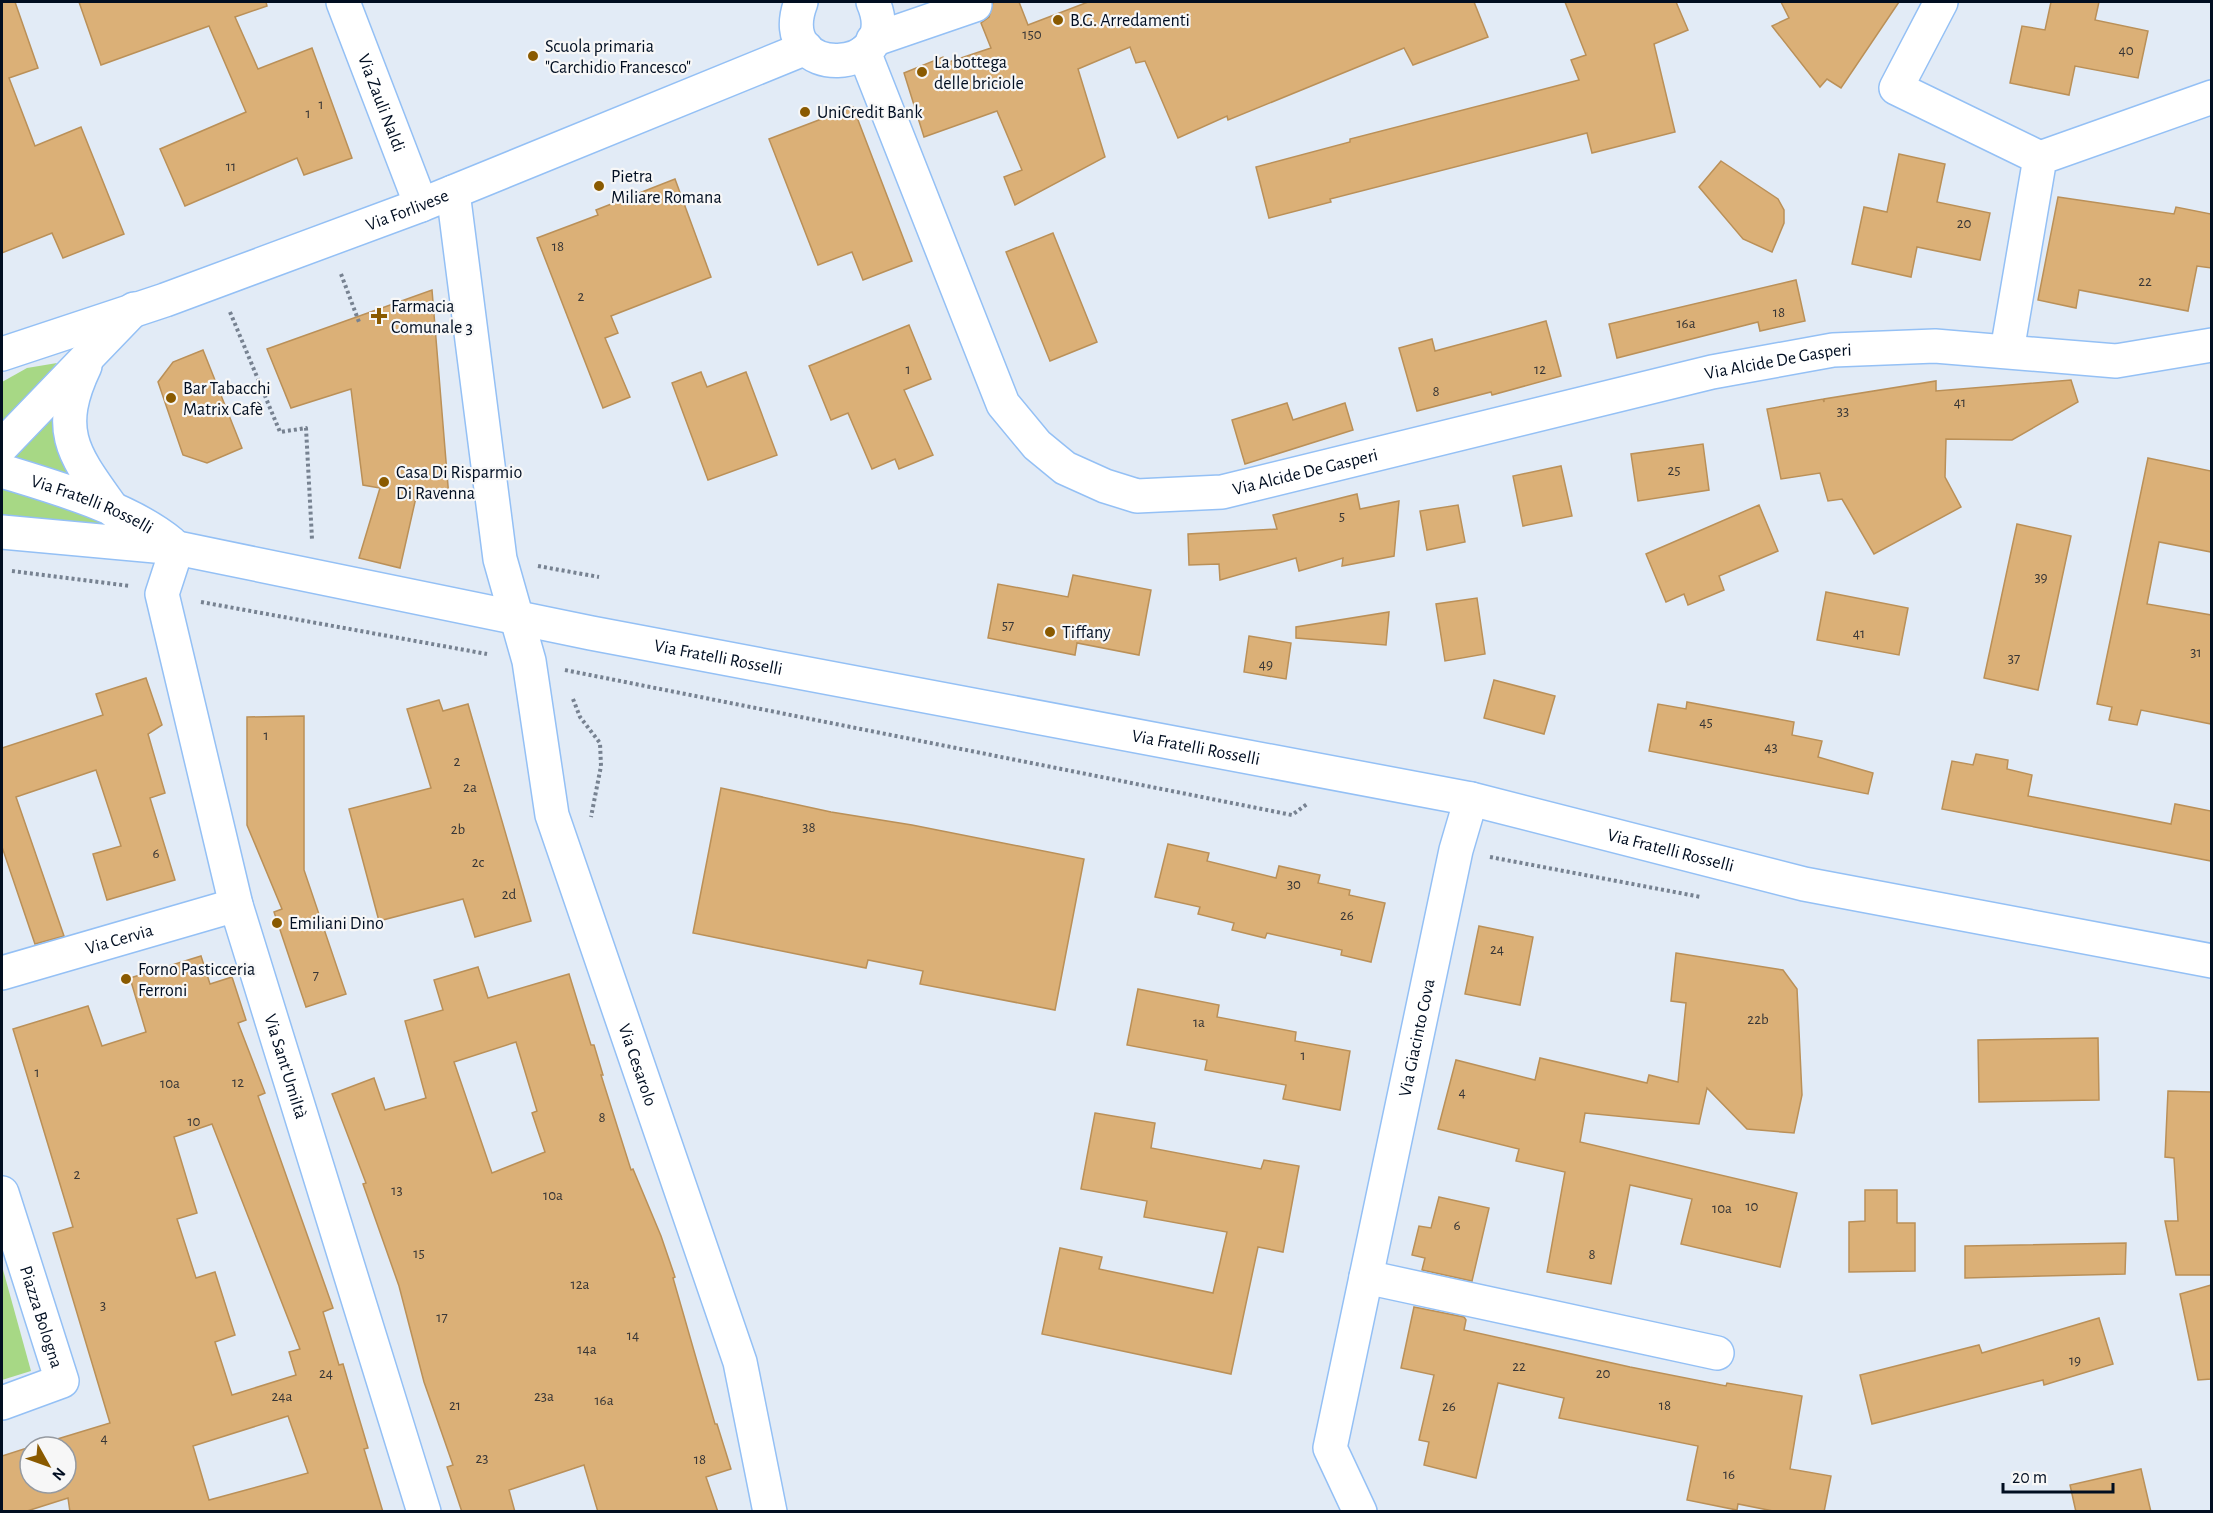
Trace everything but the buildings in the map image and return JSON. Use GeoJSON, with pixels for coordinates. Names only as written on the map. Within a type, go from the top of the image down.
{"type":"FeatureCollection","features":[{"type":"Feature","properties":{"kind":"street","name":"Via Zauli Naldi"},"geometry":{"type":"LineString","coordinates":[[344,2],[421,205]]}},
{"type":"Feature","properties":{"kind":"street"},"geometry":{"type":"LineString","coordinates":[[801,2],[796,14],[796,26],[806,48],[816,57],[834,62],[852,59],[868,46],[975,5]]}},
{"type":"Feature","properties":{"kind":"street"},"geometry":{"type":"LineString","coordinates":[[868,46],[878,19],[873,2]]}},
{"type":"Feature","properties":{"kind":"street"},"geometry":{"type":"LineString","coordinates":[[1941,2],[1896,88],[2040,158],[2211,97]]}},
{"type":"Feature","properties":{"kind":"street","name":"Via Alcide De Gasperi"},"geometry":{"type":"LineString","coordinates":[[868,46],[1003,404],[1037,445],[1065,468],[1106,486],[1137,496],[1222,492],[1712,372],[1833,350],[1935,346],[2116,360],[2211,345]]}},
{"type":"Feature","properties":{"kind":"street","name":"Via Forlivese"},"geometry":{"type":"LineString","coordinates":[[2,354],[218,281],[421,205],[806,48]]}},
{"type":"Feature","properties":{"kind":"street"},"geometry":{"type":"LineString","coordinates":[[2007,351],[2040,158]]}},
{"type":"Feature","properties":{"kind":"street","name":"Via Cesarolo"},"geometry":{"type":"LineString","coordinates":[[453,192],[500,559],[514,616],[529,661],[552,815],[740,1362],[770,1512]]}},
{"type":"Feature","properties":{"kind":"street"},"geometry":{"type":"LineString","coordinates":[[2,446],[134,309]]}},
{"type":"Feature","properties":{"kind":"street"},"geometry":{"type":"LineString","coordinates":[[90,354],[75,387],[68,415],[72,443],[83,468],[114,511]]}},
{"type":"Feature","properties":{"kind":"street","name":"Via Fratelli Rosselli"},"geometry":{"type":"LineString","coordinates":[[2,471],[50,485],[114,511],[155,530],[177,548]]}},
{"type":"Feature","properties":{"kind":"street","name":"Via Fratelli Rosselli"},"geometry":{"type":"LineString","coordinates":[[2,532],[177,548],[968,705],[1471,799],[1804,884],[2211,961]]}},
{"type":"Feature","properties":{"kind":"street","name":"Via Sant'Umiltà"},"geometry":{"type":"LineString","coordinates":[[177,548],[162,594],[236,904],[424,1512]]}},
{"type":"Feature","properties":{"kind":"street","name":"Via Giacinto Cova"},"geometry":{"type":"LineString","coordinates":[[1360,1512],[1330,1448],[1456,850],[1471,799]]}},
{"type":"Feature","properties":{"kind":"street","name":"Via Cervia"},"geometry":{"type":"LineString","coordinates":[[2,973],[236,904]]}},
{"type":"Feature","properties":{"kind":"street","name":"Piazza Bologna"},"geometry":{"type":"LineString","coordinates":[[2,1193],[62,1381],[2,1403]]}},
{"type":"Feature","properties":{"kind":"street"},"geometry":{"type":"LineString","coordinates":[[1366,1276],[1717,1353]]}},
{"type":"Feature","properties":{"kind":"path"},"geometry":{"type":"LineString","coordinates":[[341,274],[359,322]]}},
{"type":"Feature","properties":{"kind":"path"},"geometry":{"type":"LineString","coordinates":[[218,281],[280,432],[306,428],[314,576]]}},
{"type":"Feature","properties":{"kind":"path"},"geometry":{"type":"LineString","coordinates":[[2,570],[130,586]]}},
{"type":"Feature","properties":{"kind":"path"},"geometry":{"type":"LineString","coordinates":[[193,601],[487,654]]}},
{"type":"Feature","properties":{"kind":"path"},"geometry":{"type":"LineString","coordinates":[[561,669],[1292,815],[1309,803]]}},
{"type":"Feature","properties":{"kind":"path"},"geometry":{"type":"LineString","coordinates":[[580,717],[600,744],[601,766],[590,826]]}},
{"type":"Feature","properties":{"kind":"green space"},"geometry":{"type":"Polygon","coordinates":[[[57,363],[2,425],[2,382],[27,368],[57,363]]]}},
{"type":"Feature","properties":{"kind":"green space"},"geometry":{"type":"Polygon","coordinates":[[[60,408],[75,479],[10,461],[60,408]]]}},
{"type":"Feature","properties":{"kind":"green space"},"geometry":{"type":"Polygon","coordinates":[[[2,485],[112,516],[107,537],[2,514],[2,485]]]}},
{"type":"Feature","properties":{"kind":"green space"},"geometry":{"type":"Polygon","coordinates":[[[2,1266],[31,1371],[2,1380],[2,1266]]]}},
{"type":"Feature","properties":{"kind":"place","name":"B.G. Arredamenti"},"geometry":{"type":"Point","coordinates":[1058,20]}},
{"type":"Feature","properties":{"kind":"place","name":"Scuola primaria \"Carchidio Francesco\""},"geometry":{"type":"Point","coordinates":[533,56]}},
{"type":"Feature","properties":{"kind":"place","name":"La bottega delle briciole"},"geometry":{"type":"Point","coordinates":[922,72]}},
{"type":"Feature","properties":{"kind":"place","name":"UniCredit Bank"},"geometry":{"type":"Point","coordinates":[805,112]}},
{"type":"Feature","properties":{"kind":"place","name":"Pietra Miliare Romana"},"geometry":{"type":"Point","coordinates":[599,186]}},
{"type":"Feature","properties":{"kind":"place","name":"Farmacia Comunale 3"},"geometry":{"type":"Point","coordinates":[379,316]}},
{"type":"Feature","properties":{"kind":"place","name":"Bar Tabacchi Matrix Cafè"},"geometry":{"type":"Point","coordinates":[171,398]}},
{"type":"Feature","properties":{"kind":"place","name":"Casa Di Risparmio Di Ravenna"},"geometry":{"type":"Point","coordinates":[384,482]}},
{"type":"Feature","properties":{"kind":"place","name":"Tiffany"},"geometry":{"type":"Point","coordinates":[1050,632]}},
{"type":"Feature","properties":{"kind":"place","name":"Emiliani Dino"},"geometry":{"type":"Point","coordinates":[277,923]}},
{"type":"Feature","properties":{"kind":"place","name":"Forno Pasticceria Ferroni"},"geometry":{"type":"Point","coordinates":[126,979]}}]}
